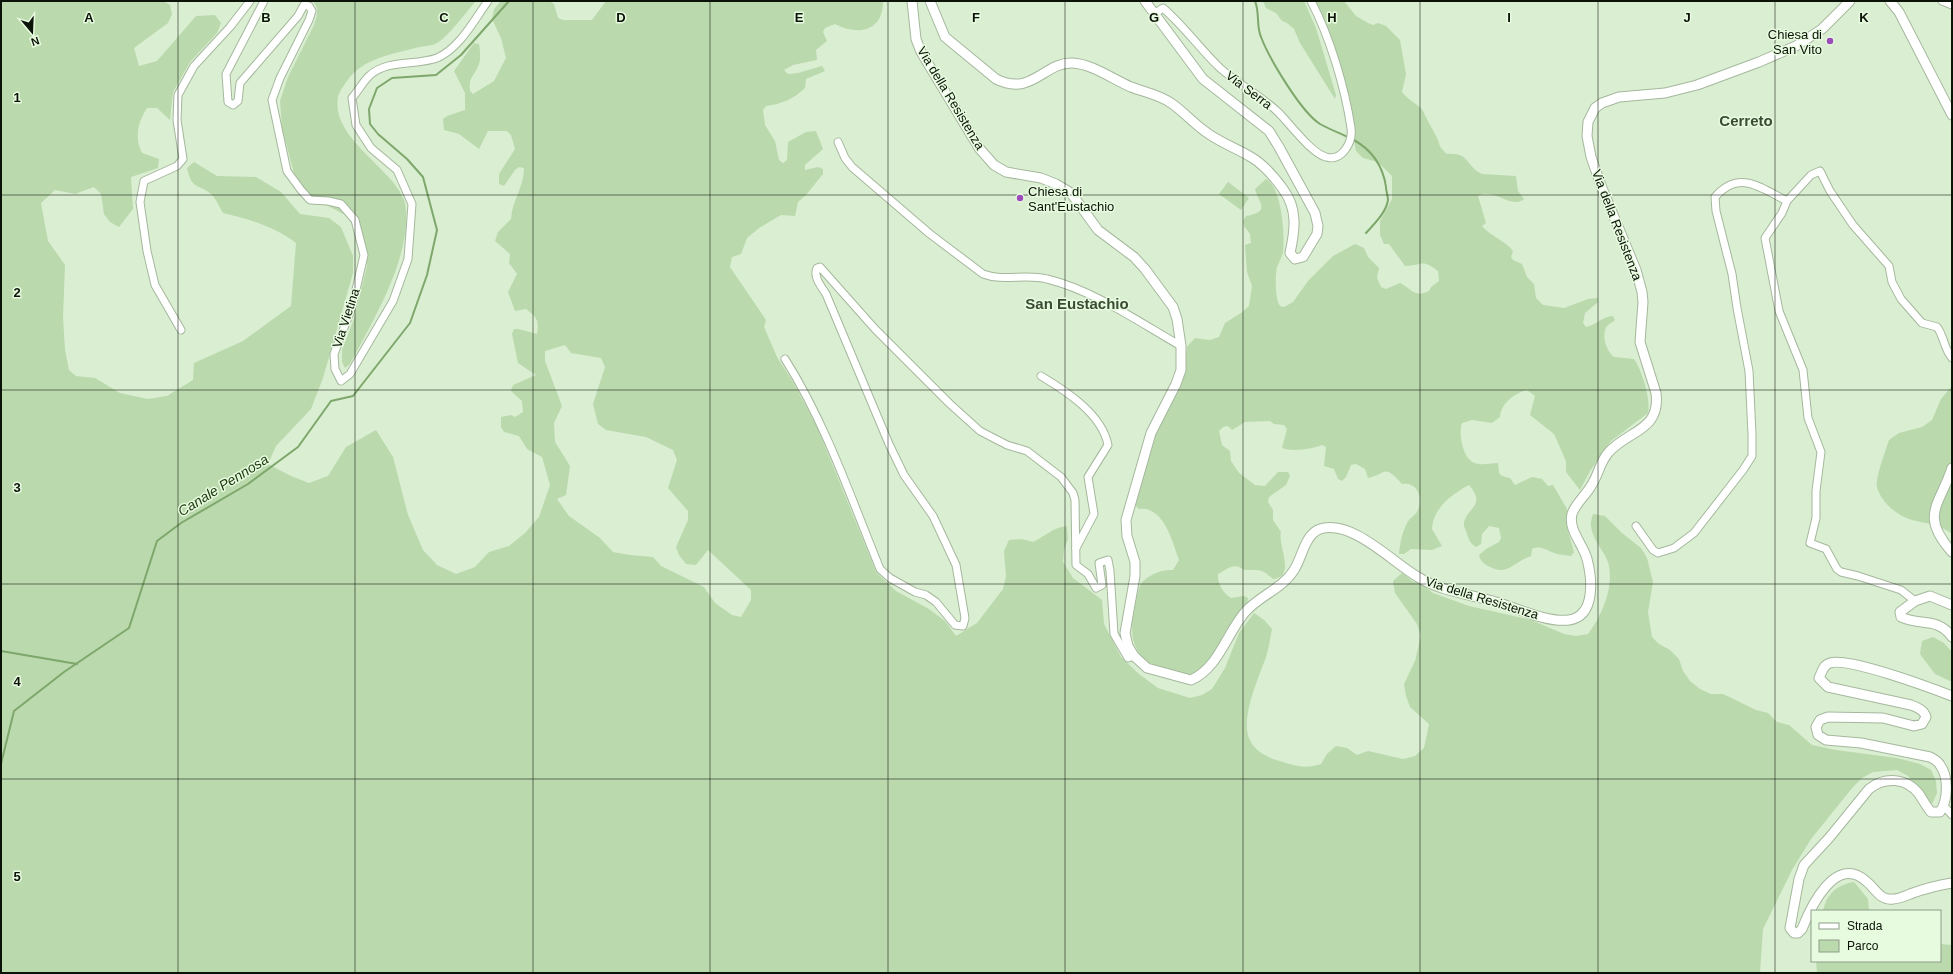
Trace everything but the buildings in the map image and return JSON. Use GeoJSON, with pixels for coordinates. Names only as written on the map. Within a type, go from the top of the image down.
{"type":"FeatureCollection","features":[{"type":"Feature","properties":{"kind":"street"},"geometry":{"type":"LineString","coordinates":[[181,330],[156,285],[147,251],[140,202],[144,181],[177,166],[183,159],[177,120],[178,95],[194,66],[250,1]]}},
{"type":"Feature","properties":{"kind":"street","name":"Via Vietina"},"geometry":{"type":"LineString","coordinates":[[264,1],[226,74],[228,102],[233,105],[238,101],[240,83],[298,16],[304,6],[308,6],[312,11],[309,20],[280,78],[272,100],[287,171],[300,190],[310,200],[328,201],[341,204],[355,220],[364,255],[352,307],[334,354],[335,369],[341,381],[350,374],[393,301],[408,259],[412,204],[397,170],[371,148],[356,125],[352,98],[370,75],[393,64],[417,63],[438,57],[455,46],[488,1]]}},
{"type":"Feature","properties":{"kind":"street","name":"Via della Resistenza"},"geometry":{"type":"LineString","coordinates":[[912,1],[916,39],[921,52],[979,148],[994,164],[1006,172],[1041,178],[1056,184],[1071,193],[1098,230],[1134,257],[1166,297],[1177,319],[1181,346],[1181,370],[1151,433],[1126,520],[1127,536],[1134,562],[1135,576],[1125,632],[1128,646],[1134,656],[1147,668],[1191,680],[1196,678],[1214,661],[1234,626],[1246,612],[1256,602],[1278,587],[1292,573],[1310,536],[1318,530],[1331,527],[1342,529],[1366,541],[1419,578],[1448,590],[1493,601],[1552,620],[1569,620],[1585,610],[1589,601],[1591,579],[1586,558],[1573,529],[1573,512],[1592,485],[1608,453],[1620,442],[1649,424],[1654,416],[1657,402],[1640,342],[1643,302],[1642,292],[1636,270],[1602,188],[1591,157],[1586,136],[1588,122],[1595,108],[1602,103],[1619,97],[1665,93],[1697,85],[1759,62],[1796,46],[1822,29],[1849,1]]}},
{"type":"Feature","properties":{"kind":"street","name":"Via della Resistenza"},"geometry":{"type":"LineString","coordinates":[[930,1],[945,37],[996,79],[1005,83],[1019,84],[1032,80],[1063,64],[1086,64],[1130,86],[1170,102],[1206,132],[1252,157],[1284,189],[1294,213],[1295,226],[1290,253],[1295,259],[1304,257],[1317,234],[1318,226],[1315,213],[1279,147],[1269,131],[1203,79],[1144,1]]}},
{"type":"Feature","properties":{"kind":"street","name":"Via Serra"},"geometry":{"type":"LineString","coordinates":[[1154,14],[1163,8],[1221,68],[1270,104],[1317,153],[1326,158],[1333,158],[1342,154],[1348,147],[1352,133],[1342,83],[1322,24],[1311,1]]}},
{"type":"Feature","properties":{"kind":"street"},"geometry":{"type":"LineString","coordinates":[[1890,1],[1899,12],[1952,115]]}},
{"type":"Feature","properties":{"kind":"street"},"geometry":{"type":"LineString","coordinates":[[1942,1],[1952,5]]}},
{"type":"Feature","properties":{"kind":"street"},"geometry":{"type":"LineString","coordinates":[[838,142],[845,158],[852,167],[925,230],[983,274],[991,277],[1007,278],[1027,276],[1045,278],[1070,285],[1088,293],[1181,346]]}},
{"type":"Feature","properties":{"kind":"street"},"geometry":{"type":"LineString","coordinates":[[1915,601],[1901,590],[1841,572],[1837,569],[1826,549],[1810,543],[1816,518],[1816,491],[1820,452],[1808,418],[1803,370],[1779,311],[1766,238],[1782,213],[1786,201],[1811,175],[1820,171],[1830,191],[1853,225],[1889,266],[1892,282],[1901,299],[1922,323],[1937,327],[1941,332],[1947,352],[1952,358]]}},
{"type":"Feature","properties":{"kind":"street"},"geometry":{"type":"LineString","coordinates":[[1636,526],[1653,550],[1658,553],[1674,548],[1694,533],[1743,470],[1752,456],[1749,371],[1732,274],[1716,211],[1715,197],[1722,189],[1737,183],[1749,182],[1786,201]]}},
{"type":"Feature","properties":{"kind":"street"},"geometry":{"type":"LineString","coordinates":[[785,359],[803,387],[820,423],[880,569],[890,578],[915,592],[926,595],[936,602],[955,625],[963,626],[965,618],[956,565],[933,516],[904,475],[889,444],[826,294],[816,278],[817,268],[820,267],[875,329],[950,404],[980,431],[1007,445],[1026,451],[1061,477],[1073,493],[1075,500],[1074,550],[1076,565],[1088,574],[1096,588],[1102,585],[1098,563],[1108,560],[1114,634],[1128,658],[1134,656]]}},
{"type":"Feature","properties":{"kind":"street"},"geometry":{"type":"LineString","coordinates":[[1041,376],[1070,393],[1100,424],[1108,445],[1088,477],[1094,514],[1074,550]]}},
{"type":"Feature","properties":{"kind":"street"},"geometry":{"type":"LineString","coordinates":[[1952,468],[1935,506],[1935,523],[1938,531],[1952,552]]}},
{"type":"Feature","properties":{"kind":"street"},"geometry":{"type":"LineString","coordinates":[[1952,605],[1930,596],[1915,601],[1900,612],[1901,617],[1910,621],[1935,624],[1946,629],[1952,637]]}},
{"type":"Feature","properties":{"kind":"street"},"geometry":{"type":"LineString","coordinates":[[1952,696],[1911,681],[1856,666],[1836,662],[1829,663],[1824,666],[1819,678],[1828,687],[1911,705],[1924,713],[1926,718],[1922,724],[1914,726],[1883,718],[1828,717],[1820,720],[1816,727],[1818,734],[1826,740],[1861,743],[1930,757],[1939,763],[1944,771],[1946,779],[1944,806],[1940,812],[1931,812],[1918,794],[1907,783],[1896,780],[1887,780],[1875,784],[1869,789],[1829,838],[1804,865],[1799,879],[1790,928],[1794,933],[1798,933],[1802,929],[1817,896],[1832,880],[1843,875],[1858,875],[1882,897],[1892,900],[1937,885],[1952,883]]}},
{"type":"Feature","properties":{"kind":"street"},"geometry":{"type":"LineString","coordinates":[[1944,806],[1952,815]]}},
{"type":"Feature","properties":{"kind":"green space"},"geometry":{"type":"Polygon","coordinates":[[[1,1],[163,1],[170,5],[172,14],[168,23],[134,48],[139,66],[157,61],[196,16],[215,15],[221,23],[217,33],[190,62],[173,92],[170,120],[157,108],[147,108],[141,119],[138,130],[138,141],[142,153],[159,159],[158,168],[131,177],[133,209],[119,227],[110,222],[104,214],[101,194],[94,187],[75,194],[55,190],[41,203],[48,241],[65,265],[63,317],[65,350],[69,370],[76,376],[95,378],[120,393],[148,399],[167,396],[193,380],[194,363],[243,341],[291,306],[296,243],[271,228],[223,213],[209,192],[191,181],[187,168],[194,162],[217,176],[256,177],[281,192],[300,214],[329,218],[341,227],[353,256],[353,273],[323,378],[311,409],[276,446],[268,464],[291,476],[309,483],[328,476],[346,447],[376,430],[393,457],[408,515],[423,550],[437,565],[456,574],[475,567],[489,552],[509,546],[525,533],[539,517],[550,485],[542,457],[527,449],[519,436],[504,432],[501,427],[501,417],[511,415],[515,417],[523,412],[522,401],[511,391],[513,385],[536,375],[518,363],[512,334],[514,329],[518,329],[537,334],[538,325],[533,314],[526,309],[515,311],[508,292],[517,274],[509,263],[510,254],[495,241],[498,232],[511,219],[513,206],[522,181],[524,168],[519,167],[515,170],[504,186],[499,184],[499,174],[515,149],[511,135],[507,131],[488,131],[479,149],[459,134],[444,130],[443,119],[447,116],[465,110],[465,93],[454,71],[474,43],[479,44],[480,56],[479,64],[470,82],[470,91],[473,94],[494,81],[506,58],[501,38],[492,19],[494,9],[501,1],[549,1],[554,4],[558,18],[563,20],[592,20],[606,1],[883,1],[879,19],[874,25],[868,29],[860,30],[852,30],[835,24],[825,28],[823,32],[827,41],[816,50],[817,60],[793,65],[784,70],[788,74],[798,73],[822,66],[825,71],[806,79],[805,88],[792,98],[777,104],[766,106],[763,110],[765,125],[775,141],[779,160],[783,163],[787,160],[788,142],[806,132],[816,131],[823,149],[805,165],[805,170],[818,167],[823,169],[823,174],[806,195],[798,202],[795,216],[781,215],[759,228],[747,238],[741,254],[732,257],[730,267],[766,320],[764,327],[777,357],[793,382],[818,429],[876,572],[896,591],[929,609],[945,621],[956,636],[977,623],[1003,589],[1006,576],[1004,551],[1009,540],[1022,539],[1033,542],[1053,530],[1067,526],[1068,539],[1064,550],[1063,562],[1073,578],[1102,600],[1104,624],[1121,657],[1139,674],[1158,688],[1190,698],[1202,695],[1212,689],[1225,668],[1239,633],[1254,613],[1264,620],[1272,629],[1267,654],[1248,710],[1247,732],[1252,744],[1258,750],[1264,755],[1276,760],[1303,767],[1321,764],[1327,754],[1336,746],[1347,748],[1357,755],[1368,751],[1403,759],[1415,756],[1424,748],[1429,724],[1410,707],[1406,696],[1404,684],[1415,661],[1421,636],[1417,624],[1395,593],[1393,581],[1402,573],[1412,581],[1423,585],[1433,593],[1469,606],[1531,620],[1564,634],[1576,636],[1588,634],[1598,618],[1606,600],[1610,580],[1608,562],[1592,531],[1591,523],[1593,514],[1605,516],[1622,533],[1641,548],[1647,558],[1653,582],[1648,612],[1652,637],[1659,644],[1670,650],[1679,659],[1683,671],[1690,681],[1700,689],[1711,694],[1723,694],[1756,710],[1768,713],[1777,722],[1789,725],[1812,745],[1836,750],[1897,758],[1920,764],[1931,770],[1936,781],[1937,793],[1932,804],[1908,776],[1897,770],[1873,772],[1862,778],[1853,787],[1811,839],[1792,870],[1763,929],[1760,973],[1,973],[1,1]],[[565,345],[545,351],[545,361],[562,406],[554,423],[555,442],[570,466],[566,495],[557,499],[569,516],[600,538],[613,552],[653,557],[661,566],[704,587],[715,603],[732,615],[741,617],[751,600],[751,590],[708,550],[696,565],[686,564],[679,555],[676,547],[688,520],[688,511],[668,488],[677,460],[673,450],[646,437],[606,430],[598,424],[593,404],[605,367],[601,358],[571,353],[565,345]]]}},
{"type":"Feature","properties":{"kind":"green space"},"geometry":{"type":"Polygon","coordinates":[[[312,1],[476,1],[442,40],[433,45],[389,55],[370,62],[353,73],[338,97],[338,111],[342,124],[360,148],[392,181],[400,192],[405,202],[406,223],[398,265],[390,286],[370,328],[350,364],[345,368],[342,362],[342,350],[354,319],[367,266],[365,244],[351,218],[309,196],[296,181],[282,128],[280,101],[288,77],[315,22],[317,9],[315,3],[312,1]]]}},
{"type":"Feature","properties":{"kind":"green space"},"geometry":{"type":"Polygon","coordinates":[[[1263,1],[1304,1],[1316,28],[1336,95],[1335,99],[1300,43],[1294,29],[1282,21],[1276,13],[1266,8],[1263,1]]]}},
{"type":"Feature","properties":{"kind":"green space"},"geometry":{"type":"Polygon","coordinates":[[[1316,1],[1344,1],[1356,16],[1373,25],[1378,23],[1386,26],[1400,40],[1406,74],[1402,92],[1422,109],[1440,147],[1447,154],[1460,155],[1473,168],[1482,174],[1516,176],[1518,191],[1524,199],[1519,202],[1508,201],[1490,194],[1478,196],[1486,223],[1482,226],[1510,247],[1513,251],[1511,257],[1513,260],[1522,264],[1527,277],[1534,284],[1536,298],[1543,305],[1564,308],[1588,299],[1598,298],[1598,302],[1585,313],[1583,323],[1586,327],[1606,317],[1613,316],[1615,320],[1607,326],[1605,330],[1605,343],[1614,357],[1634,359],[1640,370],[1645,385],[1649,407],[1648,413],[1611,441],[1590,471],[1580,490],[1566,472],[1566,461],[1554,434],[1530,415],[1535,396],[1527,390],[1509,399],[1503,407],[1500,417],[1492,423],[1472,420],[1462,423],[1462,446],[1467,457],[1471,461],[1481,464],[1498,463],[1500,474],[1510,478],[1515,485],[1532,477],[1542,479],[1548,486],[1553,485],[1567,509],[1567,528],[1574,552],[1571,556],[1556,554],[1543,548],[1535,548],[1532,549],[1531,556],[1506,569],[1501,570],[1486,565],[1479,555],[1486,549],[1499,542],[1501,538],[1499,528],[1489,526],[1482,534],[1481,544],[1476,547],[1469,540],[1464,522],[1475,505],[1476,497],[1469,485],[1444,502],[1433,521],[1432,529],[1442,546],[1432,550],[1411,549],[1404,554],[1399,554],[1405,527],[1417,512],[1420,502],[1418,492],[1412,485],[1402,484],[1388,472],[1368,478],[1365,469],[1356,464],[1351,465],[1346,477],[1342,481],[1338,479],[1334,469],[1324,466],[1326,447],[1322,445],[1308,449],[1296,450],[1282,448],[1287,429],[1284,425],[1274,424],[1270,421],[1245,422],[1232,430],[1228,426],[1223,427],[1219,431],[1222,445],[1230,451],[1231,461],[1239,473],[1255,485],[1265,486],[1278,472],[1288,472],[1290,476],[1286,485],[1269,497],[1268,502],[1273,510],[1273,520],[1281,532],[1280,538],[1285,567],[1284,573],[1280,577],[1273,579],[1261,571],[1246,570],[1236,566],[1228,568],[1218,574],[1221,588],[1225,593],[1231,598],[1244,596],[1248,598],[1248,602],[1226,630],[1214,652],[1204,666],[1190,675],[1153,666],[1144,659],[1135,646],[1132,625],[1134,610],[1141,584],[1155,573],[1164,570],[1173,570],[1179,560],[1170,535],[1161,519],[1155,513],[1148,510],[1139,509],[1136,506],[1135,501],[1157,429],[1185,367],[1187,347],[1195,338],[1210,340],[1219,337],[1225,323],[1249,306],[1252,286],[1247,272],[1245,245],[1251,243],[1250,234],[1244,226],[1243,221],[1246,216],[1259,212],[1261,209],[1261,203],[1255,189],[1266,179],[1276,192],[1279,202],[1283,224],[1284,244],[1283,252],[1277,267],[1276,276],[1276,293],[1280,306],[1284,307],[1293,302],[1308,281],[1333,256],[1355,244],[1364,248],[1368,257],[1379,268],[1377,278],[1381,287],[1386,289],[1400,283],[1413,292],[1420,294],[1429,291],[1431,287],[1439,281],[1438,271],[1428,265],[1422,264],[1405,266],[1389,244],[1384,244],[1380,235],[1380,221],[1392,199],[1392,176],[1378,162],[1363,158],[1356,151],[1338,62],[1316,1]]]}},
{"type":"Feature","properties":{"kind":"green space"},"geometry":{"type":"Polygon","coordinates":[[[1228,182],[1249,198],[1241,210],[1219,194],[1228,182]]]}},
{"type":"Feature","properties":{"kind":"green space"},"geometry":{"type":"Polygon","coordinates":[[[1952,386],[1952,534],[1938,526],[1912,520],[1896,512],[1882,498],[1877,487],[1877,483],[1881,464],[1889,440],[1899,433],[1922,427],[1932,420],[1941,399],[1952,386]]]}},
{"type":"Feature","properties":{"kind":"green space"},"geometry":{"type":"Polygon","coordinates":[[[1933,637],[1944,643],[1952,652],[1952,682],[1935,674],[1920,654],[1922,641],[1933,637]]]}},
{"type":"Feature","properties":{"kind":"green space"},"geometry":{"type":"Polygon","coordinates":[[[1854,882],[1868,899],[1869,910],[1823,910],[1830,895],[1838,888],[1854,882]]]}},
{"type":"Feature","properties":{"kind":"green space"},"geometry":{"type":"Polygon","coordinates":[[[1941,944],[1952,945],[1952,973],[1817,973],[1816,962],[1941,962],[1941,944]]]}},
{"type":"Feature","properties":{"kind":"waterway","name":"Canale Pennosa"},"geometry":{"type":"LineString","coordinates":[[1,764],[14,711],[64,672],[129,628],[157,541],[181,523],[248,484],[298,447],[331,401],[353,396],[410,323],[427,275],[437,230],[423,177],[407,159],[378,134],[370,124],[369,109],[377,88],[392,78],[436,75],[461,55],[509,1]]}},
{"type":"Feature","properties":{"kind":"waterway"},"geometry":{"type":"LineString","coordinates":[[1255,1],[1261,37],[1286,84],[1312,118],[1320,124],[1348,137]]}},
{"type":"Feature","properties":{"kind":"waterway"},"geometry":{"type":"LineString","coordinates":[[1352,139],[1365,148],[1379,165],[1388,197],[1387,205],[1382,214],[1366,233]]}},
{"type":"Feature","properties":{"kind":"waterway"},"geometry":{"type":"LineString","coordinates":[[1,651],[77,664]]}},
{"type":"Feature","properties":{"kind":"place","name":"Chiesa di San Vito"},"geometry":{"type":"Point","coordinates":[1830,41]}},
{"type":"Feature","properties":{"kind":"place","name":"Chiesa di Sant'Eustachio"},"geometry":{"type":"Point","coordinates":[1020,198]}},
{"type":"Feature","properties":{"kind":"district","name":"Cerreto"},"geometry":{"type":"Point","coordinates":[1746,120]}},
{"type":"Feature","properties":{"kind":"district","name":"San Eustachio"},"geometry":{"type":"Point","coordinates":[1077,303]}}]}
